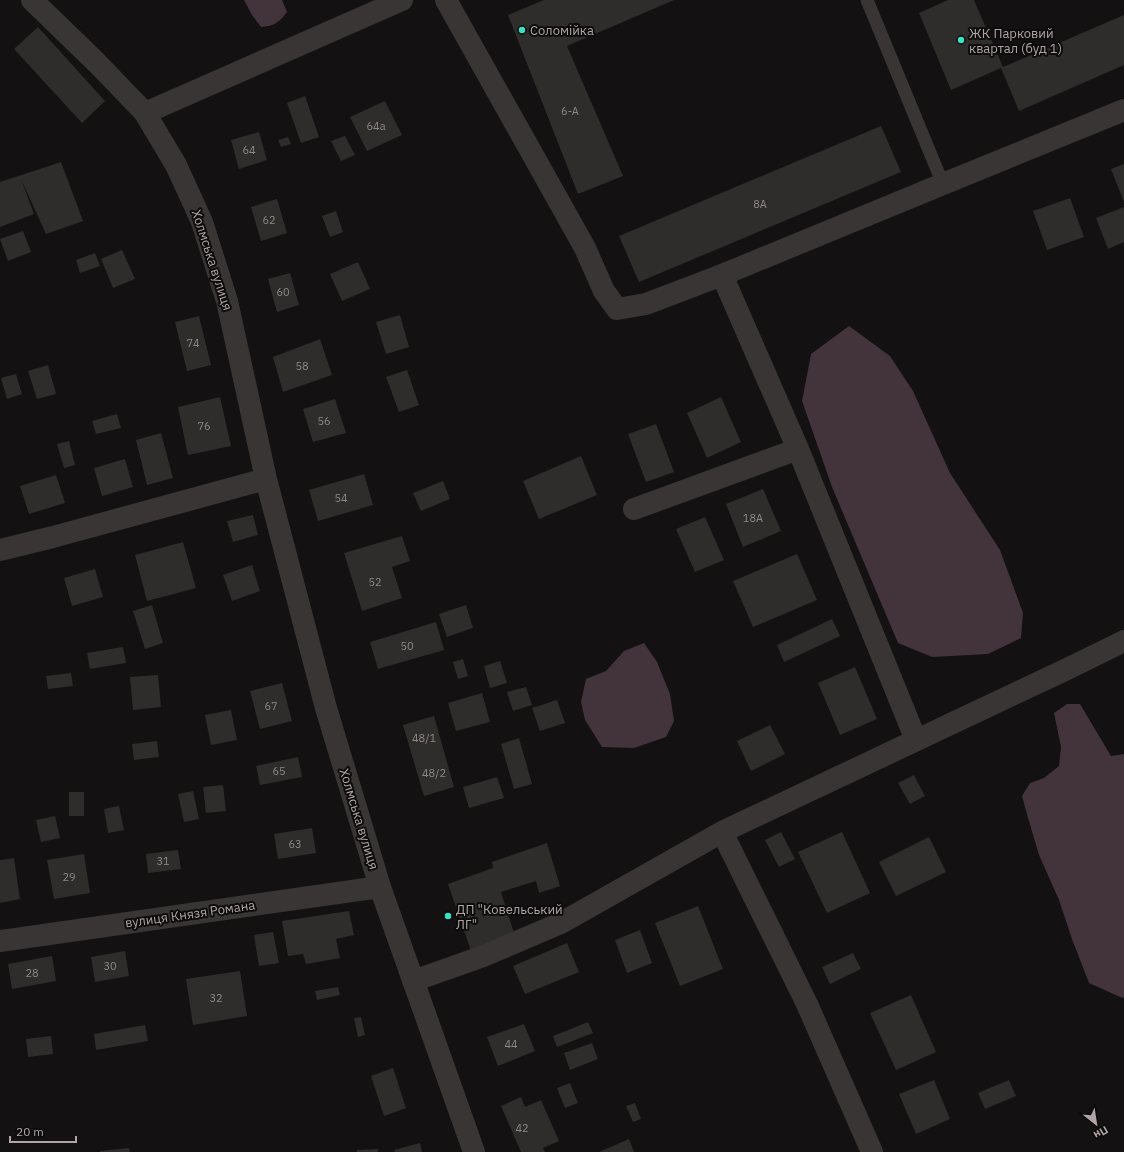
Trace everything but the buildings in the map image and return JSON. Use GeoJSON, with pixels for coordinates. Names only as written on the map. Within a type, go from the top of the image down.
{"type":"FeatureCollection","features":[{"type":"Feature","properties":{"kind":"street","name":"Холмська вулиця"},"geometry":{"type":"LineString","coordinates":[[32,0],[97,63],[145,113],[176,165],[202,222],[227,301],[266,479],[326,708],[380,887],[474,1152]]}},
{"type":"Feature","properties":{"kind":"street"},"geometry":{"type":"LineString","coordinates":[[145,113],[402,0]]}},
{"type":"Feature","properties":{"kind":"street"},"geometry":{"type":"LineString","coordinates":[[446,0],[585,248],[604,291],[617,309],[646,304],[722,275],[1124,110]]}},
{"type":"Feature","properties":{"kind":"street"},"geometry":{"type":"LineString","coordinates":[[722,275],[798,450],[916,740]]}},
{"type":"Feature","properties":{"kind":"street"},"geometry":{"type":"LineString","coordinates":[[634,508],[798,450]]}},
{"type":"Feature","properties":{"kind":"street"},"geometry":{"type":"LineString","coordinates":[[0,550],[266,479]]}},
{"type":"Feature","properties":{"kind":"street"},"geometry":{"type":"LineString","coordinates":[[413,981],[481,957],[561,923],[722,832],[1124,641]]}},
{"type":"Feature","properties":{"kind":"street"},"geometry":{"type":"LineString","coordinates":[[722,832],[807,1004],[872,1152]]}},
{"type":"Feature","properties":{"kind":"street","name":"вулиця Князя Романа"},"geometry":{"type":"LineString","coordinates":[[0,940],[380,887]]}},
{"type":"Feature","properties":{"kind":"lane"},"geometry":{"type":"LineString","coordinates":[[868,0],[943,184]]}},
{"type":"Feature","properties":{"kind":"shaded area"},"geometry":{"type":"Polygon","coordinates":[[[244,0],[282,0],[287,12],[276,23],[261,27],[252,15],[244,0]]]}},
{"type":"Feature","properties":{"kind":"shaded area"},"geometry":{"type":"Polygon","coordinates":[[[849,326],[890,356],[913,391],[950,473],[1000,550],[1023,613],[1021,638],[988,654],[932,657],[898,643],[832,487],[802,401],[811,354],[849,326]]]}},
{"type":"Feature","properties":{"kind":"shaded area"},"geometry":{"type":"Polygon","coordinates":[[[644,643],[657,662],[670,694],[674,721],[666,737],[634,748],[602,747],[585,720],[581,702],[586,679],[606,671],[624,651],[644,643]]]}},
{"type":"Feature","properties":{"kind":"shaded area"},"geometry":{"type":"Polygon","coordinates":[[[1067,704],[1080,704],[1111,756],[1124,754],[1124,998],[1089,983],[1059,900],[1039,855],[1022,796],[1030,783],[1044,778],[1059,766],[1061,747],[1054,713],[1067,704]]]}},
{"type":"Feature","properties":{"kind":"place","name":"Соломійка"},"geometry":{"type":"Point","coordinates":[522,30]}},
{"type":"Feature","properties":{"kind":"place","name":"ЖК Парковий квартал (буд 1)"},"geometry":{"type":"Point","coordinates":[961,40]}},
{"type":"Feature","properties":{"kind":"place","name":"ДП \"Ковельський ЛГ\""},"geometry":{"type":"Point","coordinates":[448,916]}}]}
